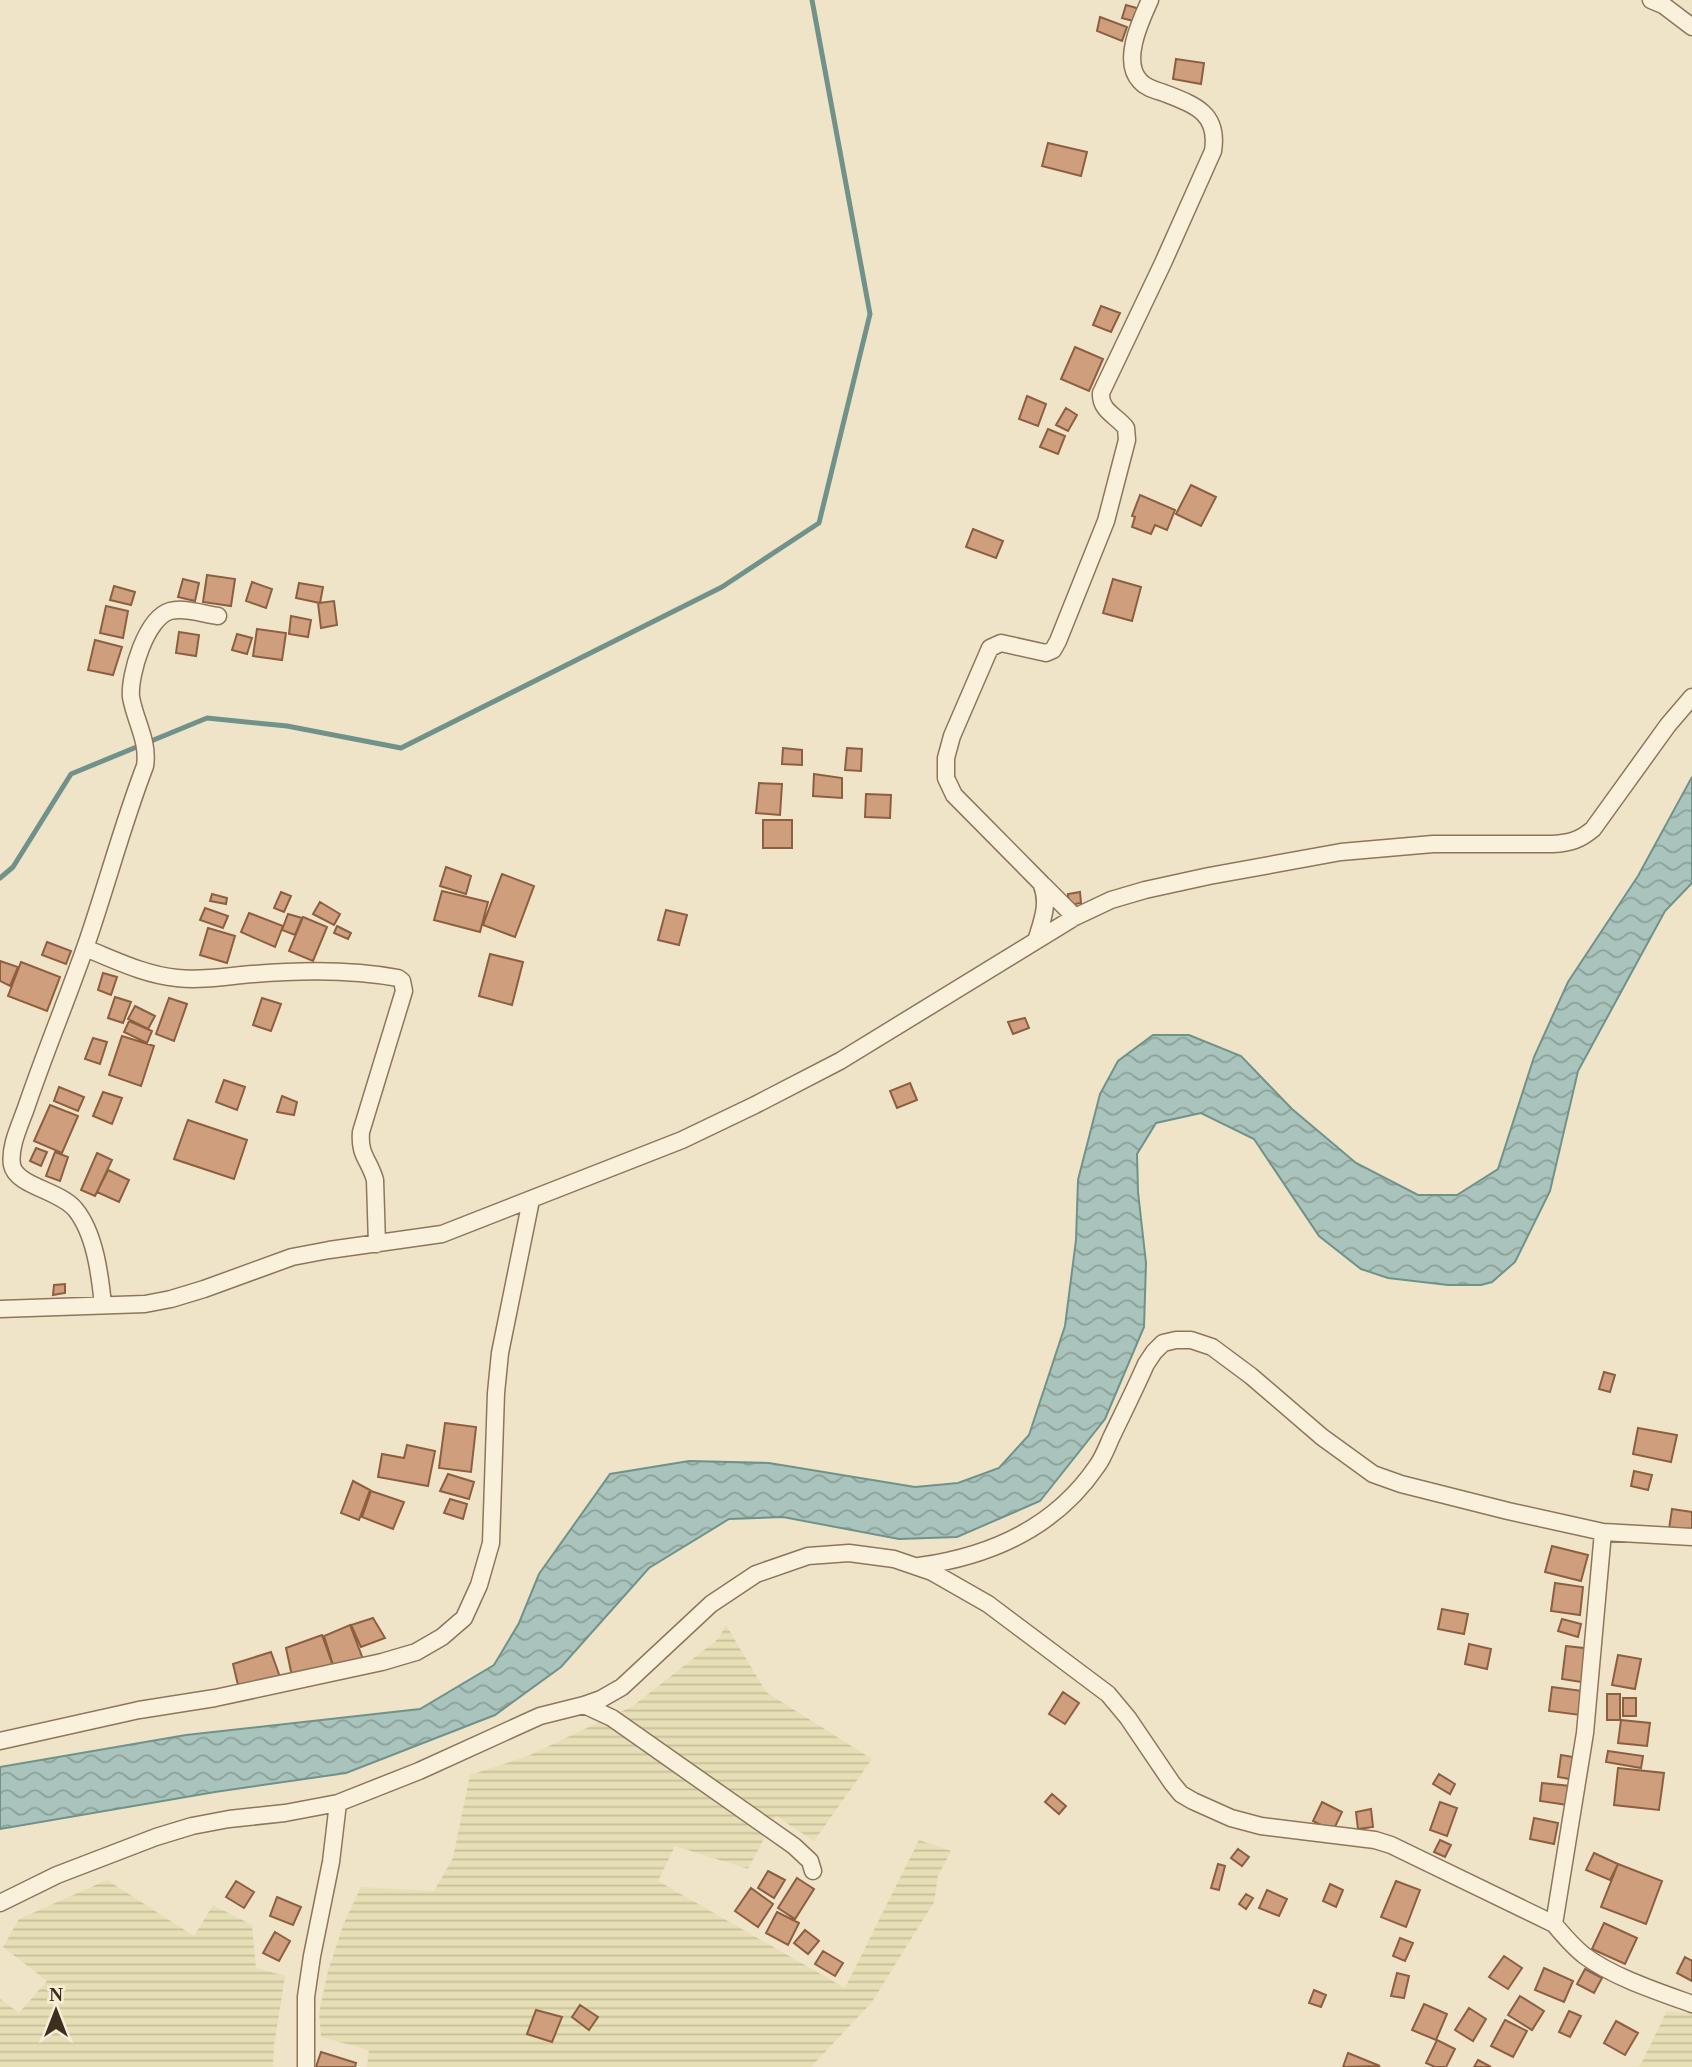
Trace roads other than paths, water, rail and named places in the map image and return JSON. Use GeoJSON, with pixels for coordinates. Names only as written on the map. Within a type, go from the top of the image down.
{"type":"FeatureCollection","features":[{"type":"Feature","properties":{"kind":"street"},"geometry":{"type":"LineString","coordinates":[[1074,917],[954,795],[946,778],[946,758],[952,736],[990,648],[1001,643],[1045,653],[1053,649],[1058,641],[1106,521],[1127,440],[1126,428],[1106,410],[1100,399],[1101,393],[1213,151],[1215,139],[1209,118],[1184,101],[1148,88],[1136,76],[1133,44],[1150,0]]}},
{"type":"Feature","properties":{"kind":"street"},"geometry":{"type":"LineString","coordinates":[[1651,0],[1663,5],[1692,27]]}},
{"type":"Feature","properties":{"kind":"street"},"geometry":{"type":"LineString","coordinates":[[103,1305],[97,1259],[86,1228],[77,1212],[62,1198],[20,1178],[14,1172],[12,1163],[15,1142],[39,1069],[85,948],[145,766],[146,749],[131,694],[135,667],[146,636],[153,624],[167,612],[178,610],[218,616]]}},
{"type":"Feature","properties":{"kind":"street"},"geometry":{"type":"LineString","coordinates":[[0,1309],[145,1304],[171,1299],[292,1257],[442,1234],[681,1140],[755,1105],[839,1060],[1074,917],[1111,900],[1209,876],[1341,852],[1433,844],[1570,843],[1593,829],[1668,725],[1692,697]]}},
{"type":"Feature","properties":{"kind":"street"},"geometry":{"type":"LineString","coordinates":[[1036,941],[1046,900],[1041,883]]}},
{"type":"Feature","properties":{"kind":"street"},"geometry":{"type":"LineString","coordinates":[[85,948],[142,970],[177,978],[361,972],[402,981],[404,991],[361,1132],[361,1149],[375,1180],[377,1244]]}},
{"type":"Feature","properties":{"kind":"street"},"geometry":{"type":"LineString","coordinates":[[0,1741],[139,1710],[215,1698],[383,1662],[416,1652],[442,1637],[464,1618],[479,1586],[491,1543],[496,1393],[500,1353],[531,1200]]}},
{"type":"Feature","properties":{"kind":"street"},"geometry":{"type":"LineString","coordinates":[[916,1566],[961,1559],[985,1551],[1044,1522],[1071,1499],[1098,1465],[1153,1352],[1163,1343],[1176,1339],[1191,1340],[1212,1348],[1251,1376],[1322,1437],[1373,1474],[1401,1484],[1508,1511],[1603,1532],[1692,1537]]}},
{"type":"Feature","properties":{"kind":"street"},"geometry":{"type":"LineString","coordinates":[[1554,1924],[1585,1733],[1603,1532]]}},
{"type":"Feature","properties":{"kind":"street"},"geometry":{"type":"LineString","coordinates":[[0,1903],[57,1875],[192,1826],[338,1803],[419,1771],[540,1716],[601,1699],[622,1687],[711,1604],[756,1574],[808,1556],[849,1553],[894,1559],[916,1566],[932,1572],[988,1604],[1108,1694],[1128,1717],[1172,1783],[1181,1794],[1193,1801],[1231,1818],[1261,1826],[1375,1840],[1391,1845],[1554,1924],[1568,1941],[1587,1957],[1652,1990],[1692,2004]]}},
{"type":"Feature","properties":{"kind":"street"},"geometry":{"type":"LineString","coordinates":[[584,1705],[612,1718],[794,1846],[810,1861],[813,1871]]}},
{"type":"Feature","properties":{"kind":"street"},"geometry":{"type":"LineString","coordinates":[[306,2067],[306,1997],[331,1862],[338,1803]]}},
{"type":"Feature","properties":{"kind":"water"},"geometry":{"type":"Polygon","coordinates":[[[1692,777],[1692,883],[1665,911],[1578,1071],[1550,1191],[1515,1262],[1492,1282],[1481,1285],[1448,1285],[1388,1278],[1361,1269],[1319,1236],[1254,1139],[1201,1113],[1156,1123],[1137,1154],[1138,1192],[1146,1263],[1144,1327],[1105,1419],[1040,1501],[957,1537],[899,1539],[783,1517],[729,1519],[649,1568],[561,1667],[495,1715],[346,1773],[215,1792],[0,1829],[0,1767],[186,1735],[420,1709],[494,1665],[519,1623],[539,1574],[610,1474],[689,1461],[769,1463],[915,1487],[958,1483],[999,1468],[1029,1435],[1065,1326],[1076,1240],[1078,1180],[1100,1094],[1118,1061],[1153,1035],[1189,1035],[1241,1056],[1292,1109],[1356,1163],[1418,1195],[1457,1195],[1498,1169],[1534,1057],[1568,982],[1638,876],[1692,777]]]}},
{"type":"Feature","properties":{"kind":"waterway"},"geometry":{"type":"LineString","coordinates":[[0,878],[13,867],[71,774],[207,718],[287,726],[401,748],[722,587],[819,523],[870,314],[812,0]]}}]}
